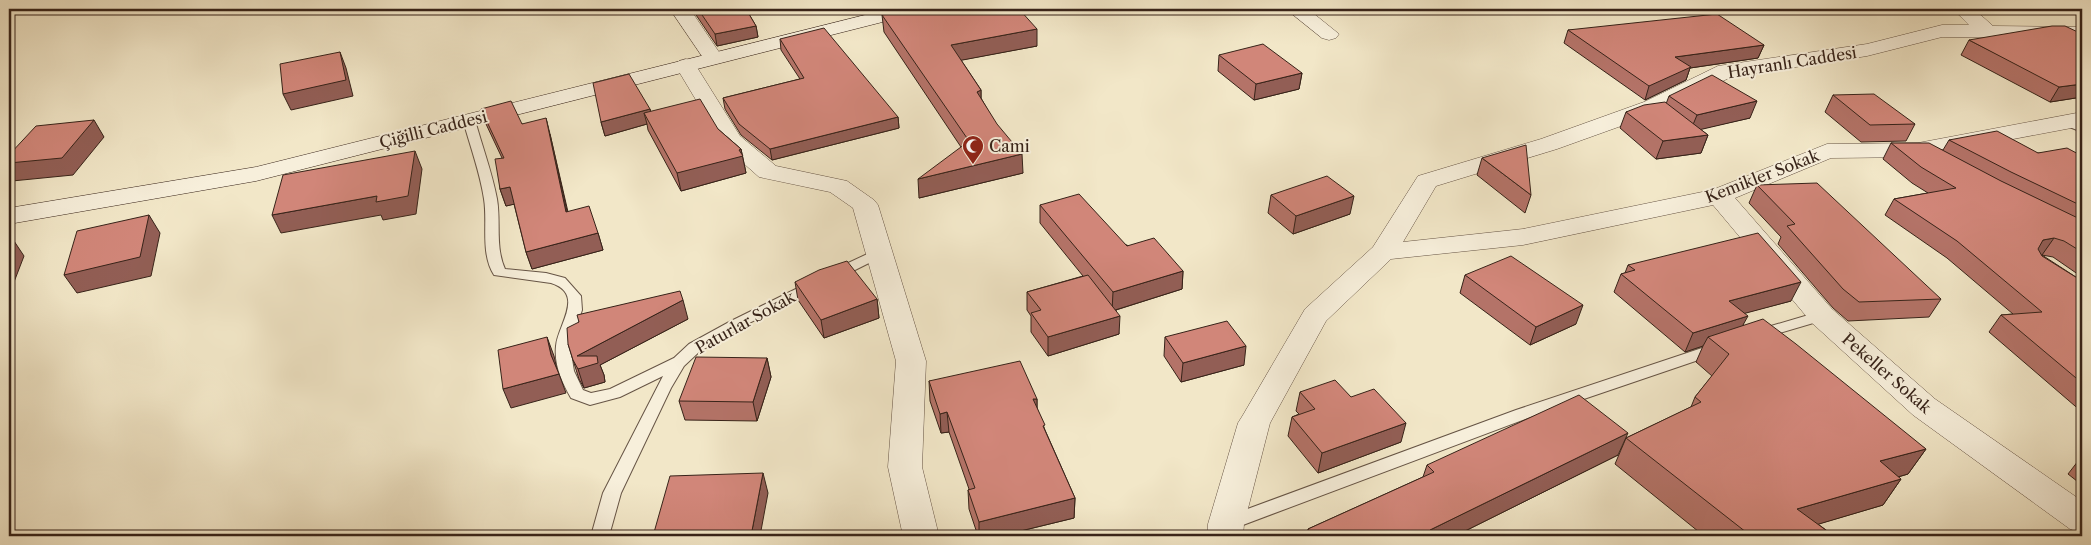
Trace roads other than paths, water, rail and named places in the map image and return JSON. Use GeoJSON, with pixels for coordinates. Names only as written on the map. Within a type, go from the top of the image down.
{"type":"FeatureCollection","features":[{"type":"Feature","properties":{"kind":"street"},"geometry":{"type":"LineString","coordinates":[[680,9],[713,58]]}},
{"type":"Feature","properties":{"kind":"street","name":"Çiğilli Caddesi"},"geometry":{"type":"LineString","coordinates":[[9,216],[256,174],[911,9]]}},
{"type":"Feature","properties":{"kind":"street"},"geometry":{"type":"LineString","coordinates":[[1296,9],[1329,34]]}},
{"type":"Feature","properties":{"kind":"street"},"geometry":{"type":"LineString","coordinates":[[1963,9],[1988,32]]}},
{"type":"Feature","properties":{"kind":"street","name":"Hayranlı Caddesi"},"geometry":{"type":"LineString","coordinates":[[1225,530],[1254,423],[1315,316],[1383,252],[1427,181],[1550,144],[1652,107],[1726,71],[1867,50],[1942,31],[2082,33]]}},
{"type":"Feature","properties":{"kind":"street"},"geometry":{"type":"LineString","coordinates":[[686,65],[731,140],[768,172],[838,186],[866,205],[878,253],[911,361],[904,467],[921,536]]}},
{"type":"Feature","properties":{"kind":"street","name":"Kemikler Sokak"},"geometry":{"type":"LineString","coordinates":[[1383,252],[1523,237],[1719,196],[1827,151],[1925,155],[2077,123]]}},
{"type":"Feature","properties":{"kind":"street","name":"Pekeller Sokak"},"geometry":{"type":"LineString","coordinates":[[1719,196],[1822,316],[1924,407],[2082,519]]}},
{"type":"Feature","properties":{"kind":"lane"},"geometry":{"type":"LineString","coordinates":[[469,120],[487,185],[492,212],[493,252],[495,264],[499,272],[512,276],[543,278],[562,282],[572,292],[576,307],[563,344],[570,383],[577,394],[590,399],[614,393],[679,362]]}},
{"type":"Feature","properties":{"kind":"lane","name":"Paturlar Sokak"},"geometry":{"type":"LineString","coordinates":[[600,536],[612,493],[663,388],[679,362],[694,348],[736,324],[878,253]]}},
{"type":"Feature","properties":{"kind":"lane"},"geometry":{"type":"LineString","coordinates":[[1747,338],[1822,316]]}},
{"type":"Feature","properties":{"kind":"lane"},"geometry":{"type":"LineString","coordinates":[[1225,530],[1522,414],[1728,344]]}},
{"type":"Feature","properties":{"kind":"place","name":"Cami"},"geometry":{"type":"Point","coordinates":[973,165]}}]}
